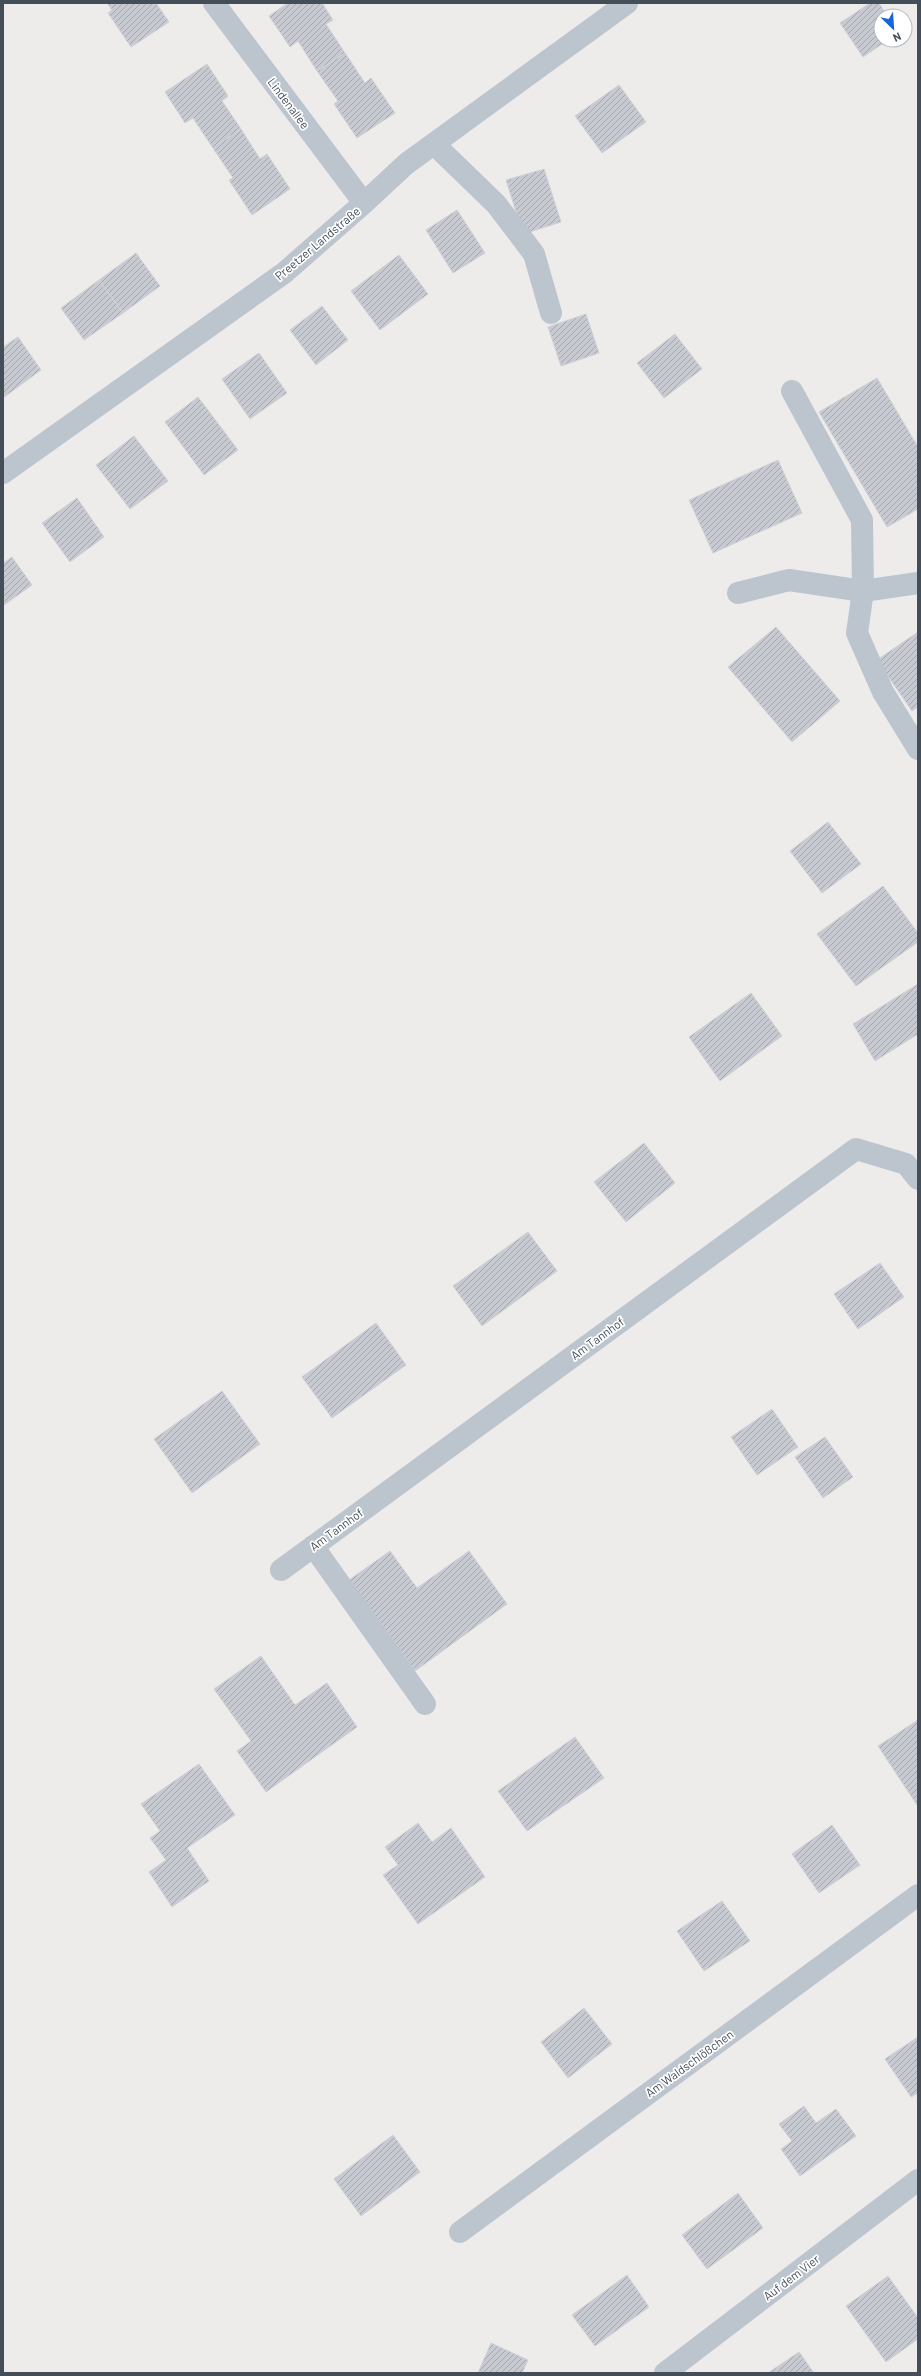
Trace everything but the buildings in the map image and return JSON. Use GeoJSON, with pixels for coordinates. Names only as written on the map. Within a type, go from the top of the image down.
{"type":"FeatureCollection","features":[{"type":"Feature","properties":{"kind":"street","name":"Lindenallee"},"geometry":{"type":"LineString","coordinates":[[214,3],[364,203]]}},
{"type":"Feature","properties":{"kind":"street","name":"Preetzer Landstraße"},"geometry":{"type":"LineString","coordinates":[[3,474],[284,273],[406,164],[625,3]]}},
{"type":"Feature","properties":{"kind":"street"},"geometry":{"type":"LineString","coordinates":[[434,144],[496,204],[534,254],[551,313]]}},
{"type":"Feature","properties":{"kind":"street"},"geometry":{"type":"LineString","coordinates":[[792,391],[862,520],[863,591],[857,633],[882,692],[918,749]]}},
{"type":"Feature","properties":{"kind":"street"},"geometry":{"type":"LineString","coordinates":[[738,592],[790,580],[863,591],[918,583]]}},
{"type":"Feature","properties":{"kind":"street","name":"Am Tannhof"},"geometry":{"type":"LineString","coordinates":[[281,1570],[856,1149],[906,1164],[918,1179]]}},
{"type":"Feature","properties":{"kind":"street"},"geometry":{"type":"LineString","coordinates":[[313,1546],[425,1704]]}},
{"type":"Feature","properties":{"kind":"street","name":"Am Waldschlößchen"},"geometry":{"type":"LineString","coordinates":[[460,2232],[918,1895]]}},
{"type":"Feature","properties":{"kind":"street","name":"Auf dem Vier"},"geometry":{"type":"LineString","coordinates":[[665,2373],[918,2180]]}}]}
